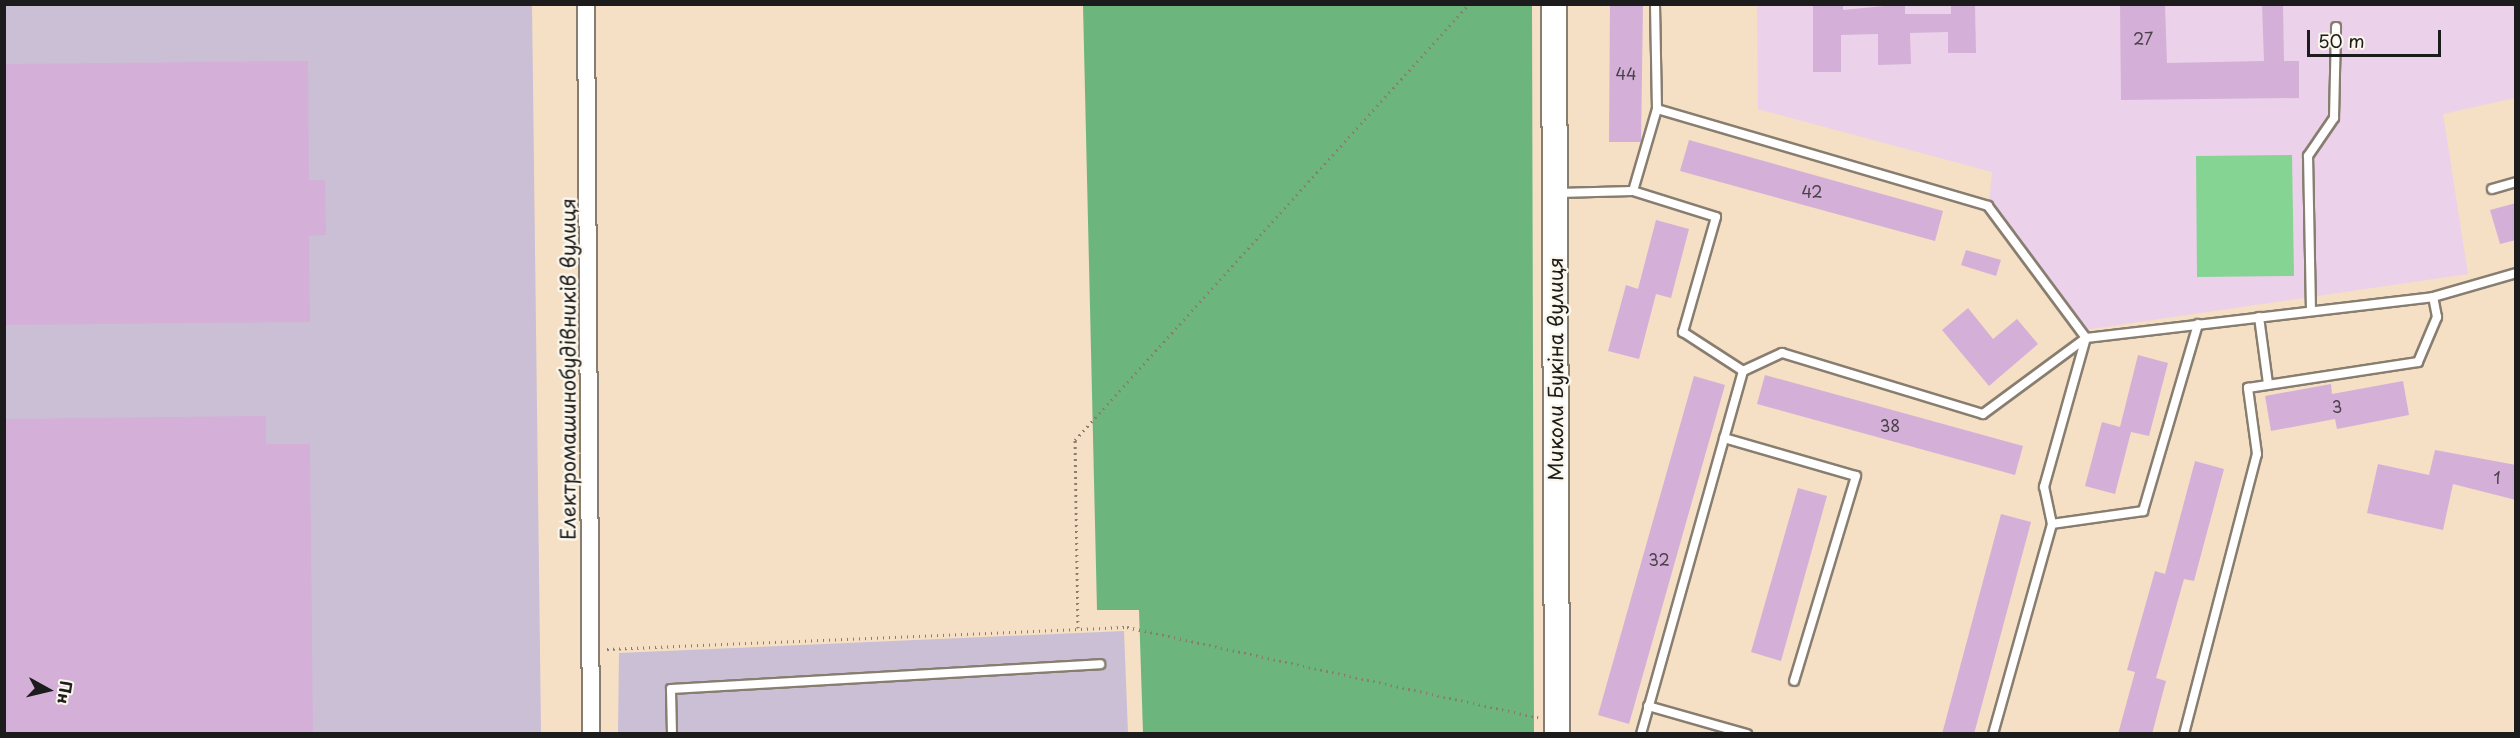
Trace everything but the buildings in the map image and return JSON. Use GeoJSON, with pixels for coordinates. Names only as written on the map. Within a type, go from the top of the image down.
{"type":"FeatureCollection","features":[{"type":"Feature","properties":{"kind":"street","name":"Електромашинобудівників вулиця"},"geometry":{"type":"LineString","coordinates":[[586,4],[591,734]]}},
{"type":"Feature","properties":{"kind":"street","name":"Миколи Букіна вулиця"},"geometry":{"type":"LineString","coordinates":[[1554,4],[1557,734]]}},
{"type":"Feature","properties":{"kind":"lane"},"geometry":{"type":"LineString","coordinates":[[1633,191],[1657,109],[1655,4]]}},
{"type":"Feature","properties":{"kind":"lane"},"geometry":{"type":"LineString","coordinates":[[2311,311],[2308,164],[2314,146],[2334,118],[2336,27]]}},
{"type":"Feature","properties":{"kind":"lane"},"geometry":{"type":"LineString","coordinates":[[1657,109],[1988,206],[2086,338]]}},
{"type":"Feature","properties":{"kind":"lane"},"geometry":{"type":"LineString","coordinates":[[2492,189],[2516,182]]}},
{"type":"Feature","properties":{"kind":"lane"},"geometry":{"type":"LineString","coordinates":[[1554,193],[1633,191],[1716,217],[1683,332],[1743,371]]}},
{"type":"Feature","properties":{"kind":"lane"},"geometry":{"type":"LineString","coordinates":[[1641,734],[1743,371],[1782,353],[1983,414],[2086,338],[2433,297],[2516,273]]}},
{"type":"Feature","properties":{"kind":"lane"},"geometry":{"type":"LineString","coordinates":[[2184,734],[2258,454],[2248,388],[2418,362],[2437,317],[2433,297]]}},
{"type":"Feature","properties":{"kind":"lane"},"geometry":{"type":"LineString","coordinates":[[2259,317],[2268,384]]}},
{"type":"Feature","properties":{"kind":"lane"},"geometry":{"type":"LineString","coordinates":[[2052,524],[2143,511],[2198,324]]}},
{"type":"Feature","properties":{"kind":"lane"},"geometry":{"type":"LineString","coordinates":[[1993,734],[2052,524],[2044,487],[2086,338]]}},
{"type":"Feature","properties":{"kind":"lane"},"geometry":{"type":"LineString","coordinates":[[1724,438],[1856,476],[1794,681]]}},
{"type":"Feature","properties":{"kind":"lane"},"geometry":{"type":"LineString","coordinates":[[672,734],[671,689],[1100,664]]}},
{"type":"Feature","properties":{"kind":"lane"},"geometry":{"type":"LineString","coordinates":[[1648,706],[1747,734]]}},
{"type":"Feature","properties":{"kind":"path"},"geometry":{"type":"LineString","coordinates":[[1078,629],[1075,440],[1469,4]]}},
{"type":"Feature","properties":{"kind":"shaded area"},"geometry":{"type":"Polygon","coordinates":[[[4,5],[532,5],[541,733],[5,733],[4,5]]]}},
{"type":"Feature","properties":{"kind":"shaded area"},"geometry":{"type":"Polygon","coordinates":[[[1757,5],[2515,5],[2515,98],[2443,114],[2468,274],[2084,330],[1989,202],[1992,172],[1758,109],[1757,5]]]}},
{"type":"Feature","properties":{"kind":"shaded area"},"geometry":{"type":"Polygon","coordinates":[[[1124,631],[1128,733],[618,734],[619,653],[1124,631]]]}},
{"type":"Feature","properties":{"kind":"green space"},"geometry":{"type":"Polygon","coordinates":[[[1083,5],[1532,5],[1534,733],[1143,733],[1139,610],[1097,610],[1083,5]]]}},
{"type":"Feature","properties":{"kind":"green space"},"geometry":{"type":"Polygon","coordinates":[[[2292,155],[2294,276],[2197,277],[2196,156],[2292,155]]]}}]}
